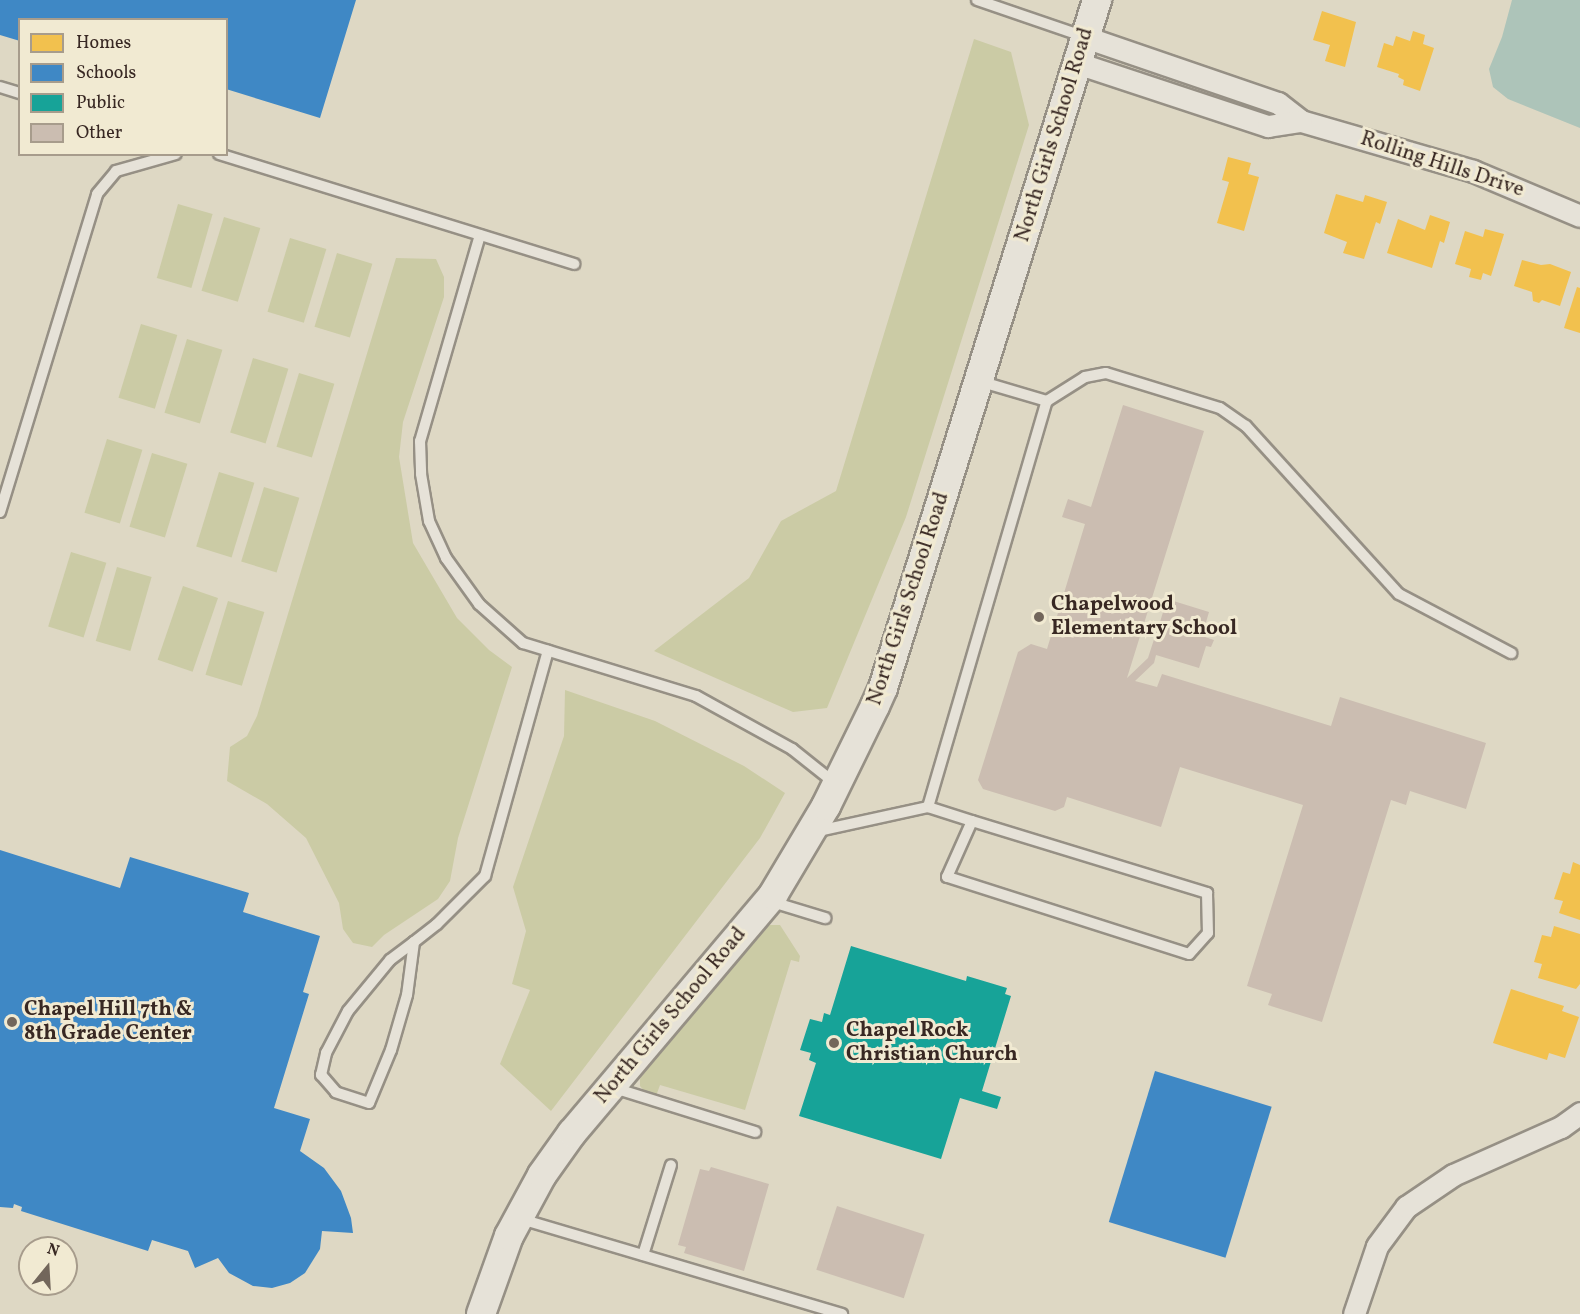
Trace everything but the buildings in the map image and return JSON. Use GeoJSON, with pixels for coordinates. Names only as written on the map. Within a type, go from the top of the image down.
{"type":"FeatureCollection","features":[{"type":"Feature","properties":{"kind":"main road","name":"North Girls School Road"},"geometry":{"type":"LineString","coordinates":[[481,1314],[501,1254],[518,1218],[559,1150],[769,901],[812,832],[884,688],[1097,0]]}},
{"type":"Feature","properties":{"kind":"street","name":"Rolling Hills Drive"},"geometry":{"type":"LineString","coordinates":[[1081,50],[1278,102],[1301,122],[1473,171],[1580,216]]}},
{"type":"Feature","properties":{"kind":"street"},"geometry":{"type":"LineString","coordinates":[[1354,1314],[1377,1246],[1406,1207],[1453,1175],[1561,1127],[1580,1113]]}},
{"type":"Feature","properties":{"kind":"lane"},"geometry":{"type":"LineString","coordinates":[[977,0],[1081,50]]}},
{"type":"Feature","properties":{"kind":"lane"},"geometry":{"type":"LineString","coordinates":[[0,87],[18,92]]}},
{"type":"Feature","properties":{"kind":"lane"},"geometry":{"type":"LineString","coordinates":[[0,512],[97,194],[116,171],[169,156]]}},
{"type":"Feature","properties":{"kind":"lane"},"geometry":{"type":"LineString","coordinates":[[225,156],[574,264]]}},
{"type":"Feature","properties":{"kind":"lane"},"geometry":{"type":"LineString","coordinates":[[480,235],[420,441],[421,474],[429,521],[446,558],[478,604],[523,643],[696,696],[792,748],[837,785]]}},
{"type":"Feature","properties":{"kind":"lane"},"geometry":{"type":"LineString","coordinates":[[928,807],[1047,401],[1085,377],[1106,373],[1220,408],[1246,426],[1399,594],[1511,653]]}},
{"type":"Feature","properties":{"kind":"lane"},"geometry":{"type":"LineString","coordinates":[[979,381],[1047,401]]}},
{"type":"Feature","properties":{"kind":"lane"},"geometry":{"type":"LineString","coordinates":[[414,942],[407,995],[391,1050],[369,1102],[336,1092],[321,1075],[326,1053],[348,1011],[390,960],[437,924],[485,876],[548,651]]}},
{"type":"Feature","properties":{"kind":"lane"},"geometry":{"type":"LineString","coordinates":[[812,832],[928,807],[1207,893],[1208,933],[1190,954],[947,877],[972,821]]}},
{"type":"Feature","properties":{"kind":"lane"},"geometry":{"type":"LineString","coordinates":[[769,901],[825,918]]}},
{"type":"Feature","properties":{"kind":"lane"},"geometry":{"type":"LineString","coordinates":[[611,1087],[755,1132]]}},
{"type":"Feature","properties":{"kind":"lane"},"geometry":{"type":"LineString","coordinates":[[643,1255],[671,1165]]}},
{"type":"Feature","properties":{"kind":"lane"},"geometry":{"type":"LineString","coordinates":[[518,1218],[842,1314]]}},
{"type":"Feature","properties":{"kind":"green space"},"geometry":{"type":"Polygon","coordinates":[[[974,39],[1011,52],[1029,125],[906,517],[827,708],[793,712],[654,651],[749,578],[781,521],[836,491],[974,39]]]}},
{"type":"Feature","properties":{"kind":"green space"},"geometry":{"type":"Polygon","coordinates":[[[178,204],[213,214],[191,288],[157,278],[178,204]]]}},
{"type":"Feature","properties":{"kind":"green space"},"geometry":{"type":"Polygon","coordinates":[[[224,217],[260,228],[238,302],[201,291],[224,217]]]}},
{"type":"Feature","properties":{"kind":"green space"},"geometry":{"type":"Polygon","coordinates":[[[290,238],[326,249],[304,323],[267,312],[290,238]]]}},
{"type":"Feature","properties":{"kind":"green space"},"geometry":{"type":"Polygon","coordinates":[[[337,253],[372,264],[350,337],[314,327],[337,253]]]}},
{"type":"Feature","properties":{"kind":"green space"},"geometry":{"type":"Polygon","coordinates":[[[396,258],[436,259],[444,277],[444,297],[403,422],[399,457],[413,543],[457,618],[489,650],[512,667],[458,838],[450,881],[438,899],[384,935],[372,947],[353,943],[343,929],[339,903],[306,838],[267,804],[227,781],[230,747],[247,736],[257,716],[396,258]]]}},
{"type":"Feature","properties":{"kind":"green space"},"geometry":{"type":"Polygon","coordinates":[[[141,324],[177,335],[155,409],[118,398],[141,324]]]}},
{"type":"Feature","properties":{"kind":"green space"},"geometry":{"type":"Polygon","coordinates":[[[187,339],[222,350],[200,423],[164,413],[187,339]]]}},
{"type":"Feature","properties":{"kind":"green space"},"geometry":{"type":"Polygon","coordinates":[[[253,358],[288,369],[266,443],[230,433],[253,358]]]}},
{"type":"Feature","properties":{"kind":"green space"},"geometry":{"type":"Polygon","coordinates":[[[299,373],[334,384],[312,457],[276,447],[299,373]]]}},
{"type":"Feature","properties":{"kind":"green space"},"geometry":{"type":"Polygon","coordinates":[[[107,439],[142,450],[120,523],[84,513],[107,439]]]}},
{"type":"Feature","properties":{"kind":"green space"},"geometry":{"type":"Polygon","coordinates":[[[152,453],[187,464],[165,537],[129,527],[152,453]]]}},
{"type":"Feature","properties":{"kind":"green space"},"geometry":{"type":"Polygon","coordinates":[[[219,472],[254,483],[232,557],[196,547],[219,472]]]}},
{"type":"Feature","properties":{"kind":"green space"},"geometry":{"type":"Polygon","coordinates":[[[264,487],[299,498],[277,572],[241,562],[264,487]]]}},
{"type":"Feature","properties":{"kind":"green space"},"geometry":{"type":"Polygon","coordinates":[[[71,552],[106,563],[84,637],[48,627],[71,552]]]}},
{"type":"Feature","properties":{"kind":"green space"},"geometry":{"type":"Polygon","coordinates":[[[117,567],[152,577],[130,651],[96,641],[117,567]]]}},
{"type":"Feature","properties":{"kind":"green space"},"geometry":{"type":"Polygon","coordinates":[[[183,586],[218,598],[193,672],[158,660],[183,586]]]}},
{"type":"Feature","properties":{"kind":"green space"},"geometry":{"type":"Polygon","coordinates":[[[228,601],[264,612],[242,686],[205,675],[228,601]]]}},
{"type":"Feature","properties":{"kind":"green space"},"geometry":{"type":"Polygon","coordinates":[[[565,690],[655,721],[744,766],[785,793],[760,838],[551,1111],[500,1064],[530,990],[512,984],[526,931],[513,887],[564,736],[565,690]]]}},
{"type":"Feature","properties":{"kind":"green space"},"geometry":{"type":"Polygon","coordinates":[[[763,925],[780,925],[800,956],[799,962],[791,960],[745,1110],[660,1085],[656,1096],[646,1093],[640,1086],[640,1079],[657,1053],[763,925]]]}},
{"type":"Feature","properties":{"kind":"shaded area"},"geometry":{"type":"Polygon","coordinates":[[[1512,0],[1580,0],[1580,128],[1508,99],[1493,87],[1489,69],[1502,37],[1512,0]]]}},
{"type":"Feature","properties":{"kind":"place","name":"Chapelwood Elementary School"},"geometry":{"type":"Point","coordinates":[1039,617]}},
{"type":"Feature","properties":{"kind":"place","name":"Chapel Hill 7th & 8th Grade Center"},"geometry":{"type":"Point","coordinates":[12,1022]}},
{"type":"Feature","properties":{"kind":"place","name":"Chapel Rock Christian Church"},"geometry":{"type":"Point","coordinates":[834,1043]}}]}
